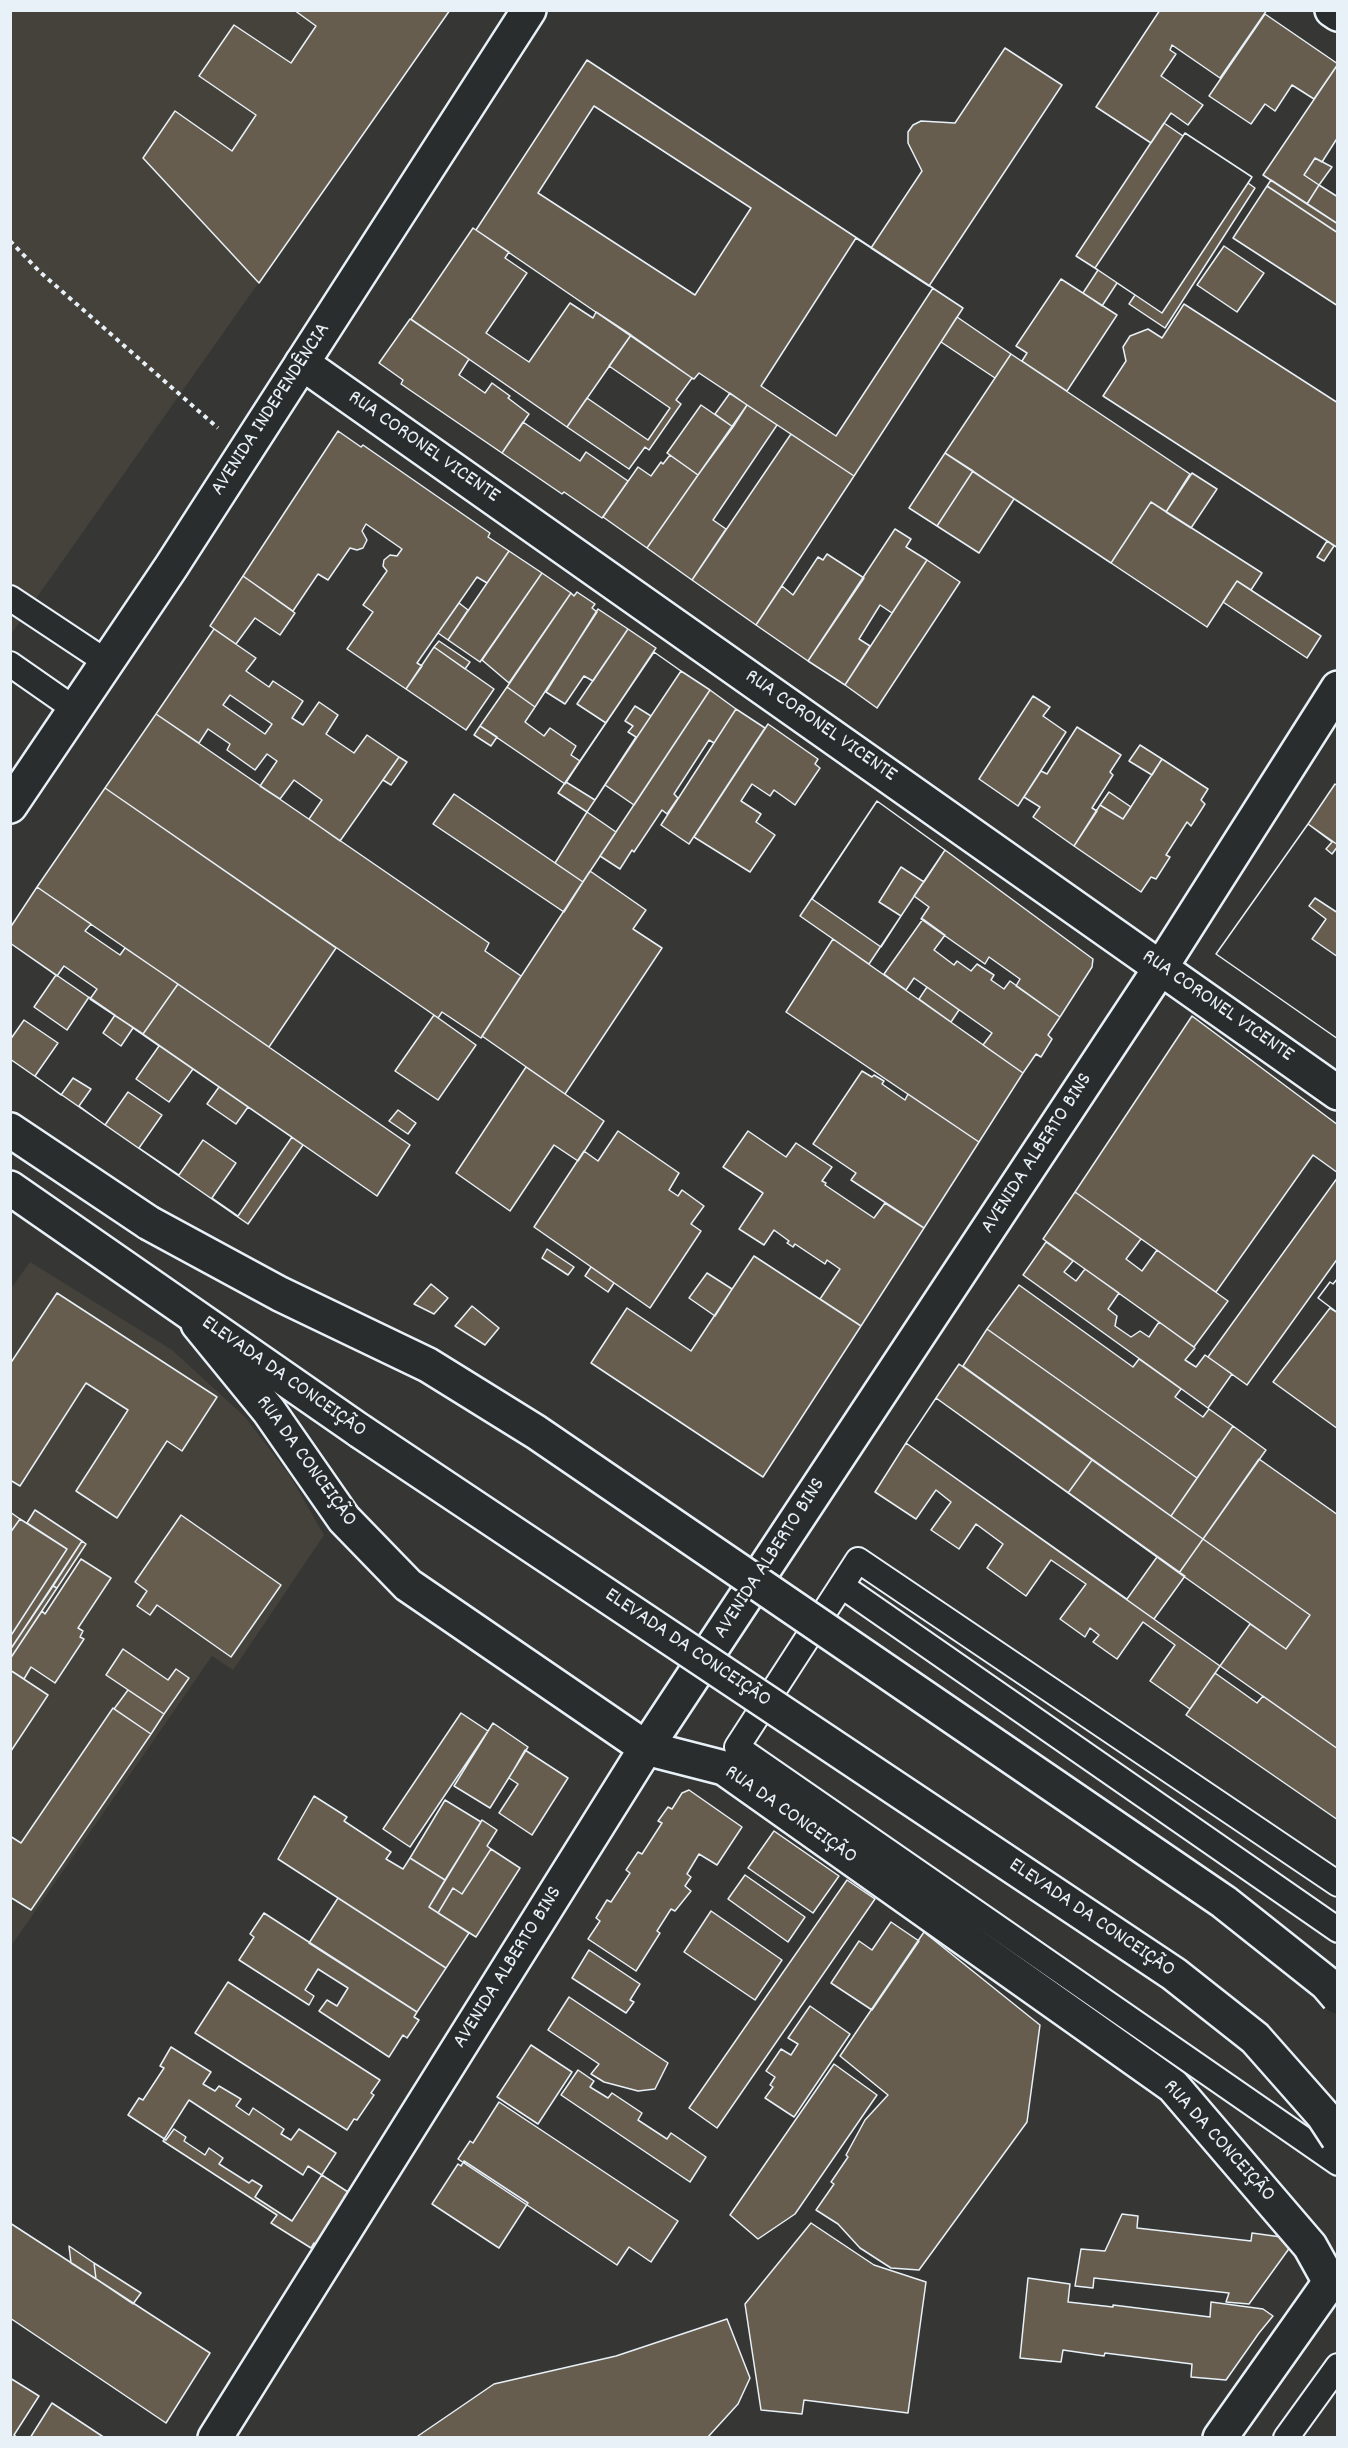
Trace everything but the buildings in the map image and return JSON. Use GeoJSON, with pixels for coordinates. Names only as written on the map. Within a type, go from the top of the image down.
{"type":"FeatureCollection","features":[{"type":"Feature","properties":{"kind":"main road","name":"AVENIDA INDEPENDÊNCIA"},"geometry":{"type":"LineString","coordinates":[[10,806],[108,663],[529,10]]}},
{"type":"Feature","properties":{"kind":"main road"},"geometry":{"type":"LineString","coordinates":[[1332,10],[1338,14]]}},
{"type":"Feature","properties":{"kind":"main road","name":"RUA CORONEL VICENTE"},"geometry":{"type":"LineString","coordinates":[[302,363],[1338,1093]]}},
{"type":"Feature","properties":{"kind":"main road","name":"AVENIDA ALBERTO BINS"},"geometry":{"type":"LineString","coordinates":[[215,2438],[646,1748],[1161,967],[1338,688]]}},
{"type":"Feature","properties":{"kind":"main road"},"geometry":{"type":"LineString","coordinates":[[10,1130],[149,1223],[280,1294],[428,1365],[536,1432],[1224,1902],[1326,1983],[1338,1997]]}},
{"type":"Feature","properties":{"kind":"main road","name":"ELEVADA DA CONCEIÇÃO"},"geometry":{"type":"LineString","coordinates":[[10,1188],[360,1431],[1174,1974],[1255,2038],[1323,2115],[1338,2138]]}},
{"type":"Feature","properties":{"kind":"main road","name":"RUA DA CONCEIÇÃO"},"geometry":{"type":"LineString","coordinates":[[189,1313],[269,1411],[344,1519],[408,1585],[646,1748],[724,1768],[1173,2086],[1310,2246],[1334,2279]]}},
{"type":"Feature","properties":{"kind":"main road"},"geometry":{"type":"LineString","coordinates":[[1220,2438],[1334,2279]]}},
{"type":"Feature","properties":{"kind":"lane"},"geometry":{"type":"LineString","coordinates":[[10,598],[108,663]]}},
{"type":"Feature","properties":{"kind":"lane"},"geometry":{"type":"LineString","coordinates":[[10,664],[76,710]]}},
{"type":"Feature","properties":{"kind":"lane"},"geometry":{"type":"LineString","coordinates":[[1338,1884],[858,1560],[737,1747],[1338,2163]]}},
{"type":"Feature","properties":{"kind":"lane"},"geometry":{"type":"LineString","coordinates":[[842,1586],[1338,1930]]}},
{"type":"Feature","properties":{"kind":"lane"},"geometry":{"type":"LineString","coordinates":[[1286,2438],[1338,2366]]}},
{"type":"Feature","properties":{"kind":"path"},"geometry":{"type":"LineString","coordinates":[[10,241],[40,272],[245,452]]}},
{"type":"Feature","properties":{"kind":"shaded area"},"geometry":{"type":"Polygon","coordinates":[[[11,11],[450,11],[11,634],[11,11]]]}},
{"type":"Feature","properties":{"kind":"shaded area"},"geometry":{"type":"Polygon","coordinates":[[[30,1262],[172,1350],[245,1417],[290,1476],[324,1535],[233,1670],[212,1656],[11,1946],[10,1290],[30,1262]]]}}]}
